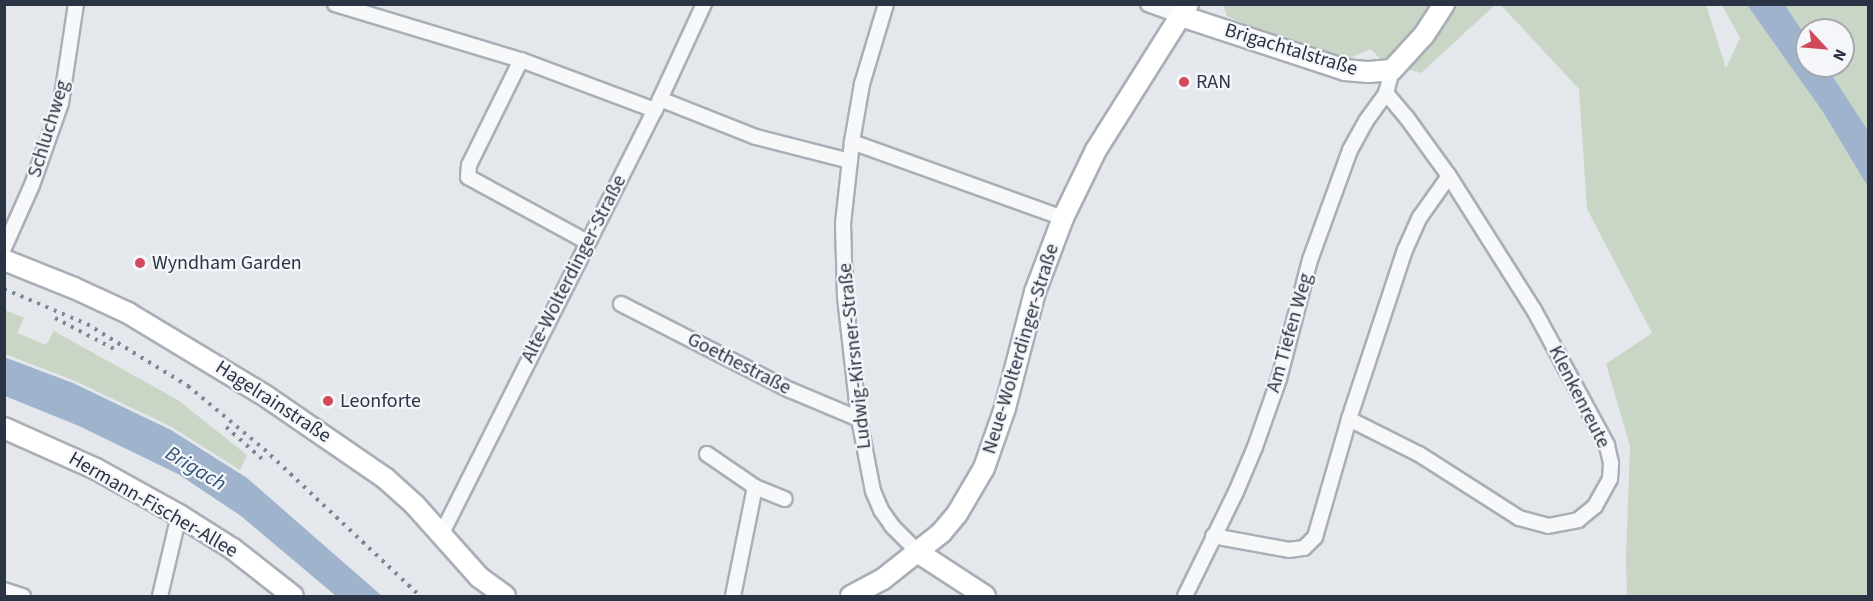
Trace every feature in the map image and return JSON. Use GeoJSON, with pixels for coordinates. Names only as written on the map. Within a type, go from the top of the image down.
{"type":"FeatureCollection","features":[{"type":"Feature","properties":{"kind":"main road"},"geometry":{"type":"LineString","coordinates":[[1392,70],[1424,35],[1444,4]]}},
{"type":"Feature","properties":{"kind":"main road","name":"Brigachtalstraße"},"geometry":{"type":"LineString","coordinates":[[1184,10],[1345,70],[1369,72],[1392,70]]}},
{"type":"Feature","properties":{"kind":"main road","name":"Neue-Wolterdinger-Straße"},"geometry":{"type":"LineString","coordinates":[[851,597],[883,579],[919,553],[957,514],[984,468],[1005,408],[1035,292],[1063,218],[1096,150],[1184,10]]}},
{"type":"Feature","properties":{"kind":"main road","name":"Hagelrainstraße"},"geometry":{"type":"LineString","coordinates":[[4,260],[74,288],[128,314],[229,373],[386,478],[442,533],[479,577],[505,597]]}},
{"type":"Feature","properties":{"kind":"main road","name":"Hermann-Fischer-Allee"},"geometry":{"type":"LineString","coordinates":[[4,428],[96,469],[179,515],[233,549],[293,597]]}},
{"type":"Feature","properties":{"kind":"main road"},"geometry":{"type":"LineString","coordinates":[[919,553],[929,557],[985,597]]}},
{"type":"Feature","properties":{"kind":"street","name":"Schluchweg"},"geometry":{"type":"LineString","coordinates":[[4,248],[32,185],[61,103],[76,4]]}},
{"type":"Feature","properties":{"kind":"street"},"geometry":{"type":"LineString","coordinates":[[335,4],[522,60],[756,137],[850,161]]}},
{"type":"Feature","properties":{"kind":"street","name":"Alte-Wolterdinger-Straße"},"geometry":{"type":"LineString","coordinates":[[442,533],[657,105],[704,4]]}},
{"type":"Feature","properties":{"kind":"street","name":"Ludwig-Kirsner-Straße"},"geometry":{"type":"LineString","coordinates":[[886,4],[862,84],[852,142],[843,224],[845,297],[866,463],[881,510],[892,526],[919,553]]}},
{"type":"Feature","properties":{"kind":"street"},"geometry":{"type":"LineString","coordinates":[[1148,4],[1184,10]]}},
{"type":"Feature","properties":{"kind":"street"},"geometry":{"type":"LineString","coordinates":[[522,60],[469,165],[468,177],[587,242]]}},
{"type":"Feature","properties":{"kind":"street","name":"Am Tiefen Weg"},"geometry":{"type":"LineString","coordinates":[[1185,597],[1236,492],[1279,379],[1310,260],[1350,150],[1365,122],[1386,93],[1392,70]]}},
{"type":"Feature","properties":{"kind":"street","name":"Klenkenreute"},"geometry":{"type":"LineString","coordinates":[[1349,419],[1419,454],[1518,518],[1548,526],[1578,520],[1595,506],[1610,479],[1611,463],[1607,445],[1534,310],[1449,176],[1386,93]]}},
{"type":"Feature","properties":{"kind":"street"},"geometry":{"type":"LineString","coordinates":[[852,142],[1063,218]]}},
{"type":"Feature","properties":{"kind":"street"},"geometry":{"type":"LineString","coordinates":[[1213,536],[1289,550],[1304,548],[1315,537],[1349,419],[1405,250],[1420,217],[1449,176]]}},
{"type":"Feature","properties":{"kind":"street","name":"Goethestraße"},"geometry":{"type":"LineString","coordinates":[[621,304],[790,390],[859,419]]}},
{"type":"Feature","properties":{"kind":"street"},"geometry":{"type":"LineString","coordinates":[[707,454],[755,487],[785,500]]}},
{"type":"Feature","properties":{"kind":"street"},"geometry":{"type":"LineString","coordinates":[[733,597],[755,487]]}},
{"type":"Feature","properties":{"kind":"street"},"geometry":{"type":"LineString","coordinates":[[160,597],[179,515]]}},
{"type":"Feature","properties":{"kind":"street"},"geometry":{"type":"LineString","coordinates":[[4,591],[22,597]]}},
{"type":"Feature","properties":{"kind":"green space"},"geometry":{"type":"Polygon","coordinates":[[[1223,5],[1495,5],[1421,73],[1384,62],[1370,49],[1346,60],[1314,54],[1227,16],[1223,5]]]}},
{"type":"Feature","properties":{"kind":"green space"},"geometry":{"type":"Polygon","coordinates":[[[1501,5],[1706,5],[1726,68],[1740,38],[1722,5],[1747,5],[1795,73],[1795,78],[1799,78],[1823,112],[1868,187],[1868,596],[1627,596],[1630,446],[1606,364],[1652,333],[1587,209],[1579,89],[1501,5]]]}},
{"type":"Feature","properties":{"kind":"green space"},"geometry":{"type":"Polygon","coordinates":[[[1785,5],[1868,5],[1868,138],[1867,129],[1834,78],[1855,78],[1855,18],[1795,18],[1795,20],[1785,5]]]}},
{"type":"Feature","properties":{"kind":"green space"},"geometry":{"type":"Polygon","coordinates":[[[5,310],[24,318],[17,333],[46,345],[54,331],[178,400],[247,455],[240,470],[170,426],[73,380],[5,354],[5,310]]]}},
{"type":"Feature","properties":{"kind":"water"},"geometry":{"type":"Polygon","coordinates":[[[1747,5],[1785,5],[1795,20],[1795,73],[1747,5]]]}},
{"type":"Feature","properties":{"kind":"water"},"geometry":{"type":"Polygon","coordinates":[[[1799,78],[1834,78],[1867,129],[1868,187],[1823,112],[1799,78]]]}},
{"type":"Feature","properties":{"kind":"water","name":"Brigach"},"geometry":{"type":"Polygon","coordinates":[[[4,357],[73,383],[171,430],[247,478],[382,596],[336,596],[241,516],[178,474],[79,426],[5,396],[4,357]]]}},
{"type":"Feature","properties":{"kind":"railway"},"geometry":{"type":"LineString","coordinates":[[4,289],[87,324],[188,386],[264,449],[420,596]]}},
{"type":"Feature","properties":{"kind":"railway"},"geometry":{"type":"LineString","coordinates":[[55,318],[116,350]]}},
{"type":"Feature","properties":{"kind":"railway"},"geometry":{"type":"LineString","coordinates":[[226,427],[262,459]]}},
{"type":"Feature","properties":{"kind":"place","name":"RAN"},"geometry":{"type":"Point","coordinates":[1184,82]}},
{"type":"Feature","properties":{"kind":"place","name":"Wyndham Garden"},"geometry":{"type":"Point","coordinates":[140,263]}},
{"type":"Feature","properties":{"kind":"place","name":"Leonforte"},"geometry":{"type":"Point","coordinates":[328,401]}}]}
